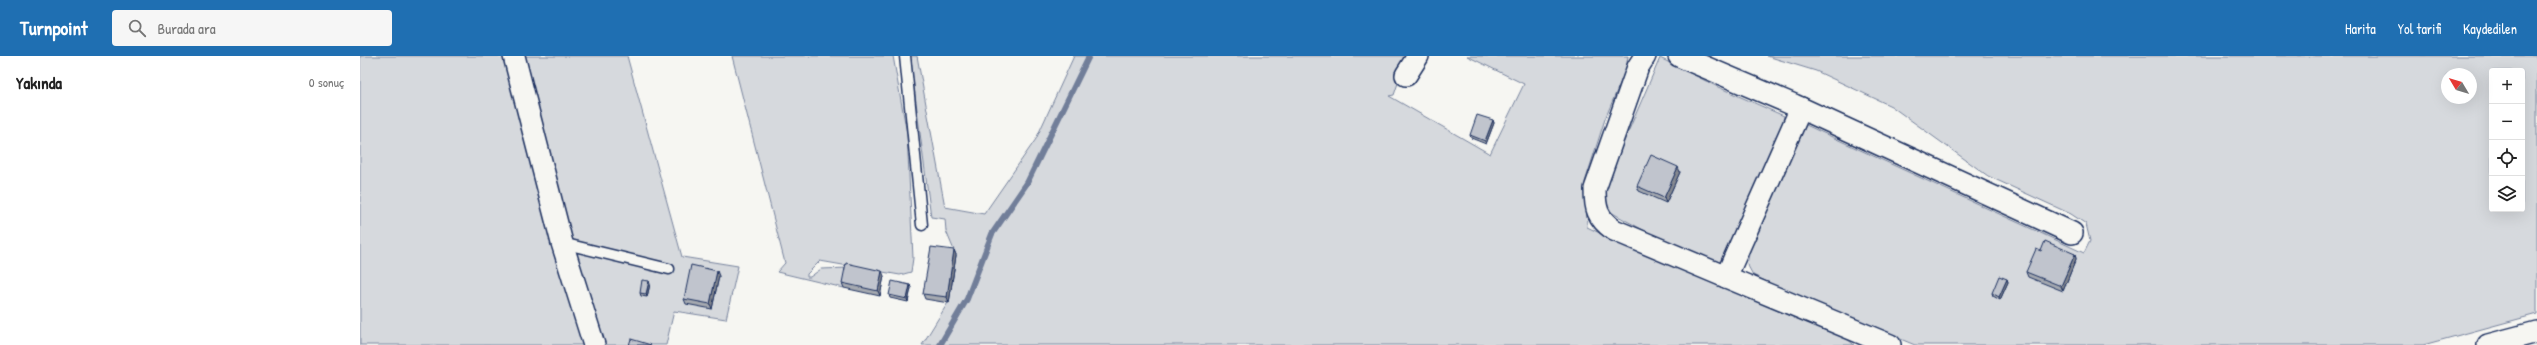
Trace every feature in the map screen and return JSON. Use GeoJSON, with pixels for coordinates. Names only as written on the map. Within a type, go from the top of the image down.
{"type":"FeatureCollection","features":[{"type":"Feature","properties":{"kind":"street"},"geometry":{"type":"LineString","coordinates":[[514,56],[562,243],[594,345]]}},
{"type":"Feature","properties":{"kind":"street"},"geometry":{"type":"LineString","coordinates":[[1406,75],[1418,56]]}},
{"type":"Feature","properties":{"kind":"street"},"geometry":{"type":"LineString","coordinates":[[1645,56],[1638,67],[1595,189],[1595,210],[1603,222],[1614,230],[1890,345]]}},
{"type":"Feature","properties":{"kind":"street"},"geometry":{"type":"LineString","coordinates":[[1679,56],[1801,108],[2072,233]]}},
{"type":"Feature","properties":{"kind":"street"},"geometry":{"type":"LineString","coordinates":[[1726,277],[1801,108]]}},
{"type":"Feature","properties":{"kind":"street"},"geometry":{"type":"LineString","coordinates":[[2488,345],[2537,332]]}},
{"type":"Feature","properties":{"kind":"lane"},"geometry":{"type":"LineString","coordinates":[[905,56],[922,225]]}},
{"type":"Feature","properties":{"kind":"lane"},"geometry":{"type":"LineString","coordinates":[[562,243],[669,269]]}},
{"type":"Feature","properties":{"kind":"shaded area"},"geometry":{"type":"Polygon","coordinates":[[[360,56],[508,56],[589,345],[360,345],[360,56]]]}},
{"type":"Feature","properties":{"kind":"shaded area"},"geometry":{"type":"Polygon","coordinates":[[[523,56],[627,56],[682,257],[738,266],[726,319],[674,311],[666,345],[605,345],[569,233],[523,56]]]}},
{"type":"Feature","properties":{"kind":"shaded area"},"geometry":{"type":"Polygon","coordinates":[[[732,56],[893,56],[907,134],[913,258],[911,272],[900,275],[820,261],[807,274],[807,277],[810,277],[821,269],[848,268],[844,288],[777,272],[785,263],[732,56]]]}},
{"type":"Feature","properties":{"kind":"shaded area"},"geometry":{"type":"Polygon","coordinates":[[[910,56],[917,56],[945,207],[984,214],[1036,139],[1074,56],[1407,56],[1394,95],[1389,96],[1490,154],[1524,84],[1467,56],[1628,56],[1626,69],[1605,119],[1585,182],[1587,227],[1644,254],[1744,292],[1844,336],[1854,345],[922,345],[949,301],[956,255],[946,231],[945,219],[931,217],[910,56]]]}},
{"type":"Feature","properties":{"kind":"shaded area"},"geometry":{"type":"Polygon","coordinates":[[[1767,56],[2537,56],[2537,314],[2423,345],[1915,345],[1794,295],[1753,275],[1747,264],[1752,240],[1806,125],[2084,253],[2090,241],[2086,224],[2071,214],[1988,176],[1891,106],[1816,71],[1767,56]]]}},
{"type":"Feature","properties":{"kind":"shaded area"},"geometry":{"type":"Polygon","coordinates":[[[1660,58],[1718,87],[1784,116],[1780,136],[1719,267],[1654,236],[1607,210],[1600,197],[1660,58]]]}},
{"type":"Feature","properties":{"kind":"building"},"geometry":{"type":"Polygon","coordinates":[[[1477,115],[1493,120],[1485,141],[1470,135],[1477,115]]]}},
{"type":"Feature","properties":{"kind":"building"},"geometry":{"type":"Polygon","coordinates":[[[1651,155],[1678,167],[1664,198],[1637,186],[1651,155]]]}},
{"type":"Feature","properties":{"kind":"building"},"geometry":{"type":"Polygon","coordinates":[[[2045,241],[2075,254],[2061,286],[2026,272],[2036,249],[2041,251],[2045,241]]]}},
{"type":"Feature","properties":{"kind":"building"},"geometry":{"type":"Polygon","coordinates":[[[931,247],[954,250],[947,297],[923,294],[931,247]]]}},
{"type":"Feature","properties":{"kind":"building"},"geometry":{"type":"Polygon","coordinates":[[[846,263],[882,271],[878,291],[842,283],[846,263]]]}},
{"type":"Feature","properties":{"kind":"building"},"geometry":{"type":"Polygon","coordinates":[[[691,265],[717,271],[710,304],[684,299],[691,265]]]}},
{"type":"Feature","properties":{"kind":"building"},"geometry":{"type":"Polygon","coordinates":[[[1999,276],[2007,279],[1999,297],[1992,293],[1999,276]]]}},
{"type":"Feature","properties":{"kind":"building"},"geometry":{"type":"Polygon","coordinates":[[[642,280],[649,281],[646,294],[640,293],[642,280]]]}},
{"type":"Feature","properties":{"kind":"building"},"geometry":{"type":"Polygon","coordinates":[[[892,281],[910,285],[907,299],[889,295],[892,281]]]}},
{"type":"Feature","properties":{"kind":"building"},"geometry":{"type":"Polygon","coordinates":[[[631,339],[651,345],[629,345],[631,339]]]}},
{"type":"Feature","properties":{"kind":"waterway"},"geometry":{"type":"LineString","coordinates":[[940,345],[967,299],[992,234],[1027,183],[1089,56]]}}]}
